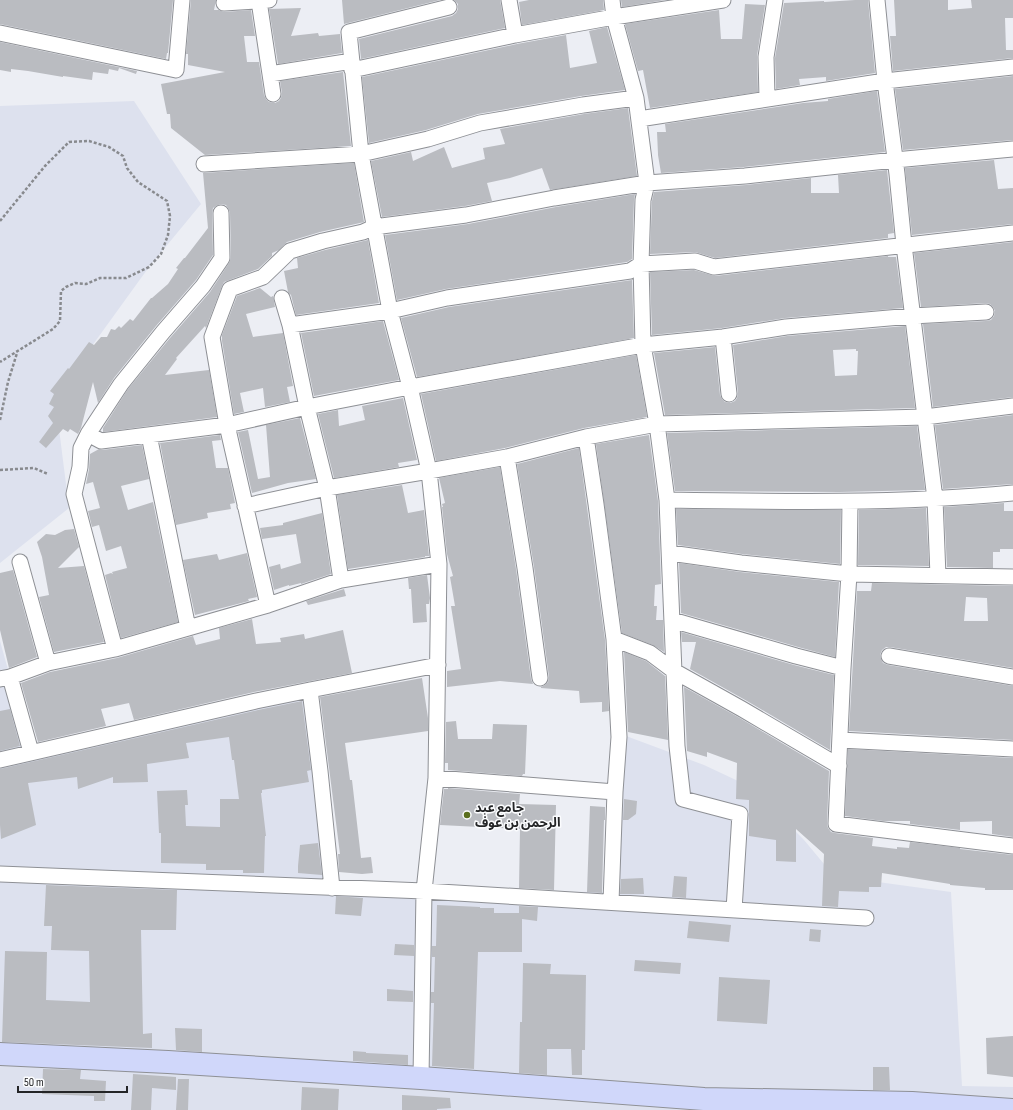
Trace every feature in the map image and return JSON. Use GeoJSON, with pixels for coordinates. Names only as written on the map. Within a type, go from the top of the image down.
{"type":"FeatureCollection","features":[{"type":"Feature","properties":{"kind":"street"},"geometry":{"type":"LineString","coordinates":[[0,33],[176,70],[182,0]]}},
{"type":"Feature","properties":{"kind":"street"},"geometry":{"type":"LineString","coordinates":[[509,0],[515,35]]}},
{"type":"Feature","properties":{"kind":"street"},"geometry":{"type":"LineString","coordinates":[[612,0],[614,17],[636,98],[647,183],[643,200],[641,264],[643,345],[668,500],[677,746],[683,799],[740,814],[734,910]]}},
{"type":"Feature","properties":{"kind":"street"},"geometry":{"type":"LineString","coordinates":[[270,74],[352,66],[614,17],[723,0]]}},
{"type":"Feature","properties":{"kind":"street"},"geometry":{"type":"LineString","coordinates":[[767,98],[766,57],[775,0]]}},
{"type":"Feature","properties":{"kind":"street"},"geometry":{"type":"LineString","coordinates":[[877,0],[912,316],[935,499],[938,576]]}},
{"type":"Feature","properties":{"kind":"street"},"geometry":{"type":"LineString","coordinates":[[224,3],[265,1],[270,74],[273,94]]}},
{"type":"Feature","properties":{"kind":"street"},"geometry":{"type":"LineString","coordinates":[[421,1078],[424,891],[436,778],[439,564],[430,471],[390,311],[361,154],[349,32],[449,6]]}},
{"type":"Feature","properties":{"kind":"street"},"geometry":{"type":"LineString","coordinates":[[639,119],[767,98],[885,81],[1013,67]]}},
{"type":"Feature","properties":{"kind":"street"},"geometry":{"type":"LineString","coordinates":[[204,164],[361,154],[428,139],[480,122],[636,98]]}},
{"type":"Feature","properties":{"kind":"street"},"geometry":{"type":"LineString","coordinates":[[268,605],[227,425],[212,336],[230,289],[263,277],[290,251],[323,241],[363,232],[374,227],[466,215],[554,198],[647,183],[745,176],[1013,149]]}},
{"type":"Feature","properties":{"kind":"street"},"geometry":{"type":"LineString","coordinates":[[115,649],[74,494],[80,467],[81,448],[88,434],[121,384],[203,286],[222,258],[221,213]]}},
{"type":"Feature","properties":{"kind":"street"},"geometry":{"type":"LineString","coordinates":[[290,325],[390,311],[447,298],[630,271],[641,264],[696,261],[714,267],[1013,233]]}},
{"type":"Feature","properties":{"kind":"street"},"geometry":{"type":"LineString","coordinates":[[282,298],[290,325],[307,407],[327,488],[341,580]]}},
{"type":"Feature","properties":{"kind":"street"},"geometry":{"type":"LineString","coordinates":[[88,434],[101,441],[227,425],[307,407],[410,387],[643,345],[724,337],[786,327],[912,316],[986,312]]}},
{"type":"Feature","properties":{"kind":"street"},"geometry":{"type":"LineString","coordinates":[[724,337],[729,394]]}},
{"type":"Feature","properties":{"kind":"street"},"geometry":{"type":"LineString","coordinates":[[245,506],[327,488],[507,457],[586,437],[656,424],[925,417],[1013,406]]}},
{"type":"Feature","properties":{"kind":"street"},"geometry":{"type":"LineString","coordinates":[[149,435],[188,628]]}},
{"type":"Feature","properties":{"kind":"street"},"geometry":{"type":"LineString","coordinates":[[586,437],[614,639],[619,737],[615,792],[612,902]]}},
{"type":"Feature","properties":{"kind":"street"},"geometry":{"type":"LineString","coordinates":[[507,457],[525,568],[540,678]]}},
{"type":"Feature","properties":{"kind":"street"},"geometry":{"type":"LineString","coordinates":[[668,500],[850,502],[965,498],[1013,493]]}},
{"type":"Feature","properties":{"kind":"street"},"geometry":{"type":"LineString","coordinates":[[850,502],[849,574],[836,824],[1013,846]]}},
{"type":"Feature","properties":{"kind":"street"},"geometry":{"type":"LineString","coordinates":[[670,553],[741,563],[849,574],[1013,578]]}},
{"type":"Feature","properties":{"kind":"street"},"geometry":{"type":"LineString","coordinates":[[20,562],[48,663]]}},
{"type":"Feature","properties":{"kind":"street"},"geometry":{"type":"LineString","coordinates":[[31,752],[5,678],[48,663],[115,649],[268,605],[341,580],[439,564]]}},
{"type":"Feature","properties":{"kind":"street"},"geometry":{"type":"LineString","coordinates":[[672,620],[796,656],[844,668]]}},
{"type":"Feature","properties":{"kind":"street"},"geometry":{"type":"LineString","coordinates":[[614,639],[650,653],[674,671],[839,766]]}},
{"type":"Feature","properties":{"kind":"street"},"geometry":{"type":"LineString","coordinates":[[889,656],[1013,677]]}},
{"type":"Feature","properties":{"kind":"street"},"geometry":{"type":"LineString","coordinates":[[0,760],[310,690],[438,666]]}},
{"type":"Feature","properties":{"kind":"street"},"geometry":{"type":"LineString","coordinates":[[310,690],[332,888]]}},
{"type":"Feature","properties":{"kind":"street"},"geometry":{"type":"LineString","coordinates":[[840,740],[1013,749]]}},
{"type":"Feature","properties":{"kind":"street"},"geometry":{"type":"LineString","coordinates":[[436,778],[615,792]]}},
{"type":"Feature","properties":{"kind":"street"},"geometry":{"type":"LineString","coordinates":[[0,874],[424,891],[866,918]]}},
{"type":"Feature","properties":{"kind":"street"},"geometry":{"type":"LineString","coordinates":[[0,1054],[168,1062],[421,1078],[704,1099],[912,1103],[1012,1110]]}},
{"type":"Feature","properties":{"kind":"path"},"geometry":{"type":"LineString","coordinates":[[0,221],[45,166],[70,142],[90,141],[109,147],[123,156],[127,168],[138,182],[167,201],[170,216],[168,235],[161,254],[149,267],[126,278],[100,278],[86,284],[75,283],[66,287],[61,291],[60,322],[53,329],[0,362]]}},
{"type":"Feature","properties":{"kind":"path"},"geometry":{"type":"LineString","coordinates":[[0,420],[8,382],[17,352]]}},
{"type":"Feature","properties":{"kind":"path"},"geometry":{"type":"LineString","coordinates":[[0,470],[34,468],[48,474]]}},
{"type":"Feature","properties":{"kind":"shaded area"},"geometry":{"type":"Polygon","coordinates":[[[134,101],[201,204],[149,267],[55,397],[69,508],[0,563],[0,106],[134,101]]]}},
{"type":"Feature","properties":{"kind":"shaded area"},"geometry":{"type":"Polygon","coordinates":[[[0,641],[31,752],[310,690],[333,888],[424,891],[603,892],[609,785],[626,736],[704,765],[753,788],[804,840],[834,876],[951,892],[962,1086],[1013,1087],[1013,1110],[0,1110],[0,641]]]}},
{"type":"Feature","properties":{"kind":"building"},"geometry":{"type":"Polygon","coordinates":[[[0,0],[173,0],[168,53],[166,59],[0,24],[0,0]]]}},
{"type":"Feature","properties":{"kind":"building"},"geometry":{"type":"Polygon","coordinates":[[[191,0],[216,0],[214,10],[224,12],[251,10],[255,36],[244,36],[247,62],[259,62],[264,95],[269,102],[275,103],[281,98],[282,93],[280,81],[343,72],[351,146],[205,155],[171,128],[170,114],[167,114],[161,84],[225,72],[188,65],[188,54],[186,54],[191,0]]]}},
{"type":"Feature","properties":{"kind":"building"},"geometry":{"type":"Polygon","coordinates":[[[342,0],[440,0],[344,24],[342,0]]]}},
{"type":"Feature","properties":{"kind":"building"},"geometry":{"type":"Polygon","coordinates":[[[454,0],[500,0],[505,28],[361,59],[359,39],[452,16],[458,9],[458,4],[454,0]]]}},
{"type":"Feature","properties":{"kind":"building"},"geometry":{"type":"Polygon","coordinates":[[[529,0],[603,0],[604,10],[522,25],[519,2],[529,0]]]}},
{"type":"Feature","properties":{"kind":"building"},"geometry":{"type":"Polygon","coordinates":[[[621,0],[665,0],[622,7],[621,0]]]}},
{"type":"Feature","properties":{"kind":"building"},"geometry":{"type":"Polygon","coordinates":[[[868,0],[875,73],[826,81],[826,77],[799,79],[800,85],[776,89],[775,58],[784,3],[868,0]]]}},
{"type":"Feature","properties":{"kind":"building"},"geometry":{"type":"Polygon","coordinates":[[[894,0],[948,0],[948,10],[972,8],[971,0],[1013,0],[1013,18],[1005,18],[1006,50],[1013,50],[1013,58],[893,71],[890,36],[896,36],[894,0]]]}},
{"type":"Feature","properties":{"kind":"building"},"geometry":{"type":"Polygon","coordinates":[[[745,4],[765,5],[757,56],[758,92],[650,108],[643,70],[638,71],[625,24],[719,10],[721,39],[742,39],[745,4]]]}},
{"type":"Feature","properties":{"kind":"building"},"geometry":{"type":"Polygon","coordinates":[[[301,8],[291,36],[318,33],[319,36],[340,34],[342,53],[278,64],[269,9],[301,8]]]}},
{"type":"Feature","properties":{"kind":"building"},"geometry":{"type":"Polygon","coordinates":[[[607,27],[625,90],[478,114],[426,130],[369,143],[362,77],[566,35],[570,68],[597,63],[589,31],[607,27]]]}},
{"type":"Feature","properties":{"kind":"building"},"geometry":{"type":"Polygon","coordinates":[[[0,42],[137,71],[136,74],[119,68],[118,71],[109,69],[108,74],[93,72],[92,80],[11,69],[11,72],[0,70],[0,42]]]}},
{"type":"Feature","properties":{"kind":"building"},"geometry":{"type":"Polygon","coordinates":[[[1013,76],[1013,140],[903,150],[895,89],[1013,76]]]}},
{"type":"Feature","properties":{"kind":"building"},"geometry":{"type":"Polygon","coordinates":[[[877,91],[885,152],[744,167],[661,173],[658,155],[657,132],[666,132],[665,124],[803,103],[828,101],[828,99],[877,91]]]}},
{"type":"Feature","properties":{"kind":"building"},"geometry":{"type":"Polygon","coordinates":[[[628,108],[637,176],[550,190],[542,168],[510,178],[487,183],[492,201],[382,217],[371,161],[411,152],[413,161],[444,147],[452,168],[485,159],[483,148],[505,144],[500,129],[584,114],[628,108]]]}},
{"type":"Feature","properties":{"kind":"building"},"geometry":{"type":"Polygon","coordinates":[[[994,160],[998,189],[1013,188],[1013,224],[912,235],[905,168],[994,160]]]}},
{"type":"Feature","properties":{"kind":"building"},"geometry":{"type":"Polygon","coordinates":[[[354,163],[364,222],[320,232],[287,242],[279,250],[272,253],[272,256],[258,269],[224,282],[206,328],[205,326],[176,358],[177,359],[165,375],[209,370],[217,417],[103,432],[103,428],[128,389],[210,292],[229,263],[231,258],[230,213],[226,205],[221,204],[213,208],[212,213],[213,255],[196,280],[114,378],[98,403],[93,382],[81,428],[78,434],[70,429],[68,432],[63,429],[46,448],[39,442],[53,423],[48,416],[54,407],[49,404],[54,394],[50,391],[68,368],[69,369],[89,342],[94,345],[101,337],[107,337],[111,329],[115,330],[119,326],[121,328],[130,319],[133,321],[151,298],[168,284],[178,269],[176,268],[208,228],[203,173],[354,163]]]}},
{"type":"Feature","properties":{"kind":"building"},"geometry":{"type":"Polygon","coordinates":[[[887,170],[894,233],[888,234],[888,238],[715,258],[695,252],[650,254],[652,201],[654,192],[811,178],[811,193],[839,193],[838,175],[887,170]]]}},
{"type":"Feature","properties":{"kind":"building"},"geometry":{"type":"Polygon","coordinates":[[[635,194],[632,259],[627,262],[446,289],[397,300],[385,235],[468,224],[635,194]]]}},
{"type":"Feature","properties":{"kind":"building"},"geometry":{"type":"Polygon","coordinates":[[[368,240],[379,303],[296,315],[291,295],[288,292],[284,271],[298,268],[297,258],[368,240]]]}},
{"type":"Feature","properties":{"kind":"building"},"geometry":{"type":"Polygon","coordinates":[[[1013,242],[1013,397],[933,407],[923,324],[986,321],[991,320],[995,311],[990,304],[986,303],[921,307],[914,253],[1013,242]]]}},
{"type":"Feature","properties":{"kind":"building"},"geometry":{"type":"Polygon","coordinates":[[[888,256],[896,257],[903,308],[785,318],[722,328],[652,335],[650,272],[694,270],[715,276],[888,256]]]}},
{"type":"Feature","properties":{"kind":"building"},"geometry":{"type":"Polygon","coordinates":[[[632,280],[634,338],[417,377],[401,318],[449,307],[632,280]]]}},
{"type":"Feature","properties":{"kind":"building"},"geometry":{"type":"Polygon","coordinates":[[[260,288],[271,297],[273,296],[275,307],[246,314],[253,337],[283,333],[293,386],[287,387],[290,402],[265,407],[263,388],[240,393],[244,412],[234,414],[222,335],[237,296],[260,288]]]}},
{"type":"Feature","properties":{"kind":"building"},"geometry":{"type":"Polygon","coordinates":[[[383,321],[399,380],[314,396],[301,333],[383,321]]]}},
{"type":"Feature","properties":{"kind":"building"},"geometry":{"type":"Polygon","coordinates":[[[905,326],[915,408],[665,415],[654,353],[715,347],[720,395],[725,402],[730,403],[735,401],[738,393],[733,345],[787,336],[905,326]],[[856,349],[833,350],[835,376],[857,375],[858,351],[856,351],[856,349]]]}},
{"type":"Feature","properties":{"kind":"building"},"geometry":{"type":"Polygon","coordinates":[[[636,355],[647,417],[584,428],[505,448],[436,461],[421,394],[636,355]]]}},
{"type":"Feature","properties":{"kind":"building"},"geometry":{"type":"Polygon","coordinates":[[[403,398],[417,460],[398,463],[399,467],[334,478],[318,414],[338,410],[339,426],[365,420],[362,406],[403,398]]]}},
{"type":"Feature","properties":{"kind":"building"},"geometry":{"type":"Polygon","coordinates":[[[1013,415],[1013,484],[943,489],[935,425],[1013,415]]]}},
{"type":"Feature","properties":{"kind":"building"},"geometry":{"type":"Polygon","coordinates":[[[300,418],[316,479],[288,483],[252,493],[238,432],[248,430],[258,479],[270,477],[266,425],[300,418]]]}},
{"type":"Feature","properties":{"kind":"building"},"geometry":{"type":"Polygon","coordinates":[[[917,426],[925,490],[840,492],[675,491],[667,433],[917,426]]]}},
{"type":"Feature","properties":{"kind":"building"},"geometry":{"type":"Polygon","coordinates":[[[220,435],[221,440],[212,441],[216,468],[228,468],[235,503],[230,504],[231,509],[207,513],[208,518],[176,525],[160,443],[220,435]]]}},
{"type":"Feature","properties":{"kind":"building"},"geometry":{"type":"Polygon","coordinates":[[[649,435],[658,501],[661,584],[655,585],[654,606],[657,606],[656,620],[663,620],[664,652],[653,645],[622,633],[596,444],[649,435]]]}},
{"type":"Feature","properties":{"kind":"building"},"geometry":{"type":"Polygon","coordinates":[[[142,445],[149,479],[121,486],[128,510],[153,502],[178,622],[121,638],[105,575],[111,573],[113,574],[112,572],[127,568],[121,546],[106,551],[99,525],[92,527],[88,511],[100,508],[93,482],[86,484],[90,454],[99,449],[102,450],[142,445]]]}},
{"type":"Feature","properties":{"kind":"building"},"geometry":{"type":"Polygon","coordinates":[[[579,448],[605,640],[609,711],[602,712],[602,702],[580,703],[579,691],[541,688],[548,682],[549,677],[534,567],[517,464],[579,448]]]}},
{"type":"Feature","properties":{"kind":"building"},"geometry":{"type":"Polygon","coordinates":[[[500,467],[531,679],[533,684],[500,681],[447,687],[447,671],[461,669],[451,606],[455,606],[450,577],[453,576],[447,554],[442,507],[442,504],[445,503],[439,478],[500,467]]]}},
{"type":"Feature","properties":{"kind":"building"},"geometry":{"type":"Polygon","coordinates":[[[402,485],[408,513],[424,510],[429,556],[348,569],[337,495],[402,485]]]}},
{"type":"Feature","properties":{"kind":"building"},"geometry":{"type":"Polygon","coordinates":[[[1004,503],[1004,511],[1013,511],[1013,549],[1000,549],[1000,552],[993,552],[993,568],[947,567],[944,507],[1004,503]]]}},
{"type":"Feature","properties":{"kind":"building"},"geometry":{"type":"Polygon","coordinates":[[[926,508],[929,566],[858,565],[859,510],[926,508]]]}},
{"type":"Feature","properties":{"kind":"building"},"geometry":{"type":"Polygon","coordinates":[[[676,509],[841,510],[840,564],[742,554],[678,545],[676,509]]]}},
{"type":"Feature","properties":{"kind":"building"},"geometry":{"type":"Polygon","coordinates":[[[322,513],[331,574],[301,584],[289,585],[274,590],[269,567],[280,564],[281,569],[301,563],[296,534],[262,539],[260,528],[283,525],[283,523],[322,513]]]}},
{"type":"Feature","properties":{"kind":"building"},"geometry":{"type":"Polygon","coordinates":[[[74,529],[79,547],[58,568],[84,566],[104,642],[54,652],[39,597],[49,595],[42,557],[37,542],[46,534],[55,535],[65,530],[74,529]]]}},
{"type":"Feature","properties":{"kind":"building"},"geometry":{"type":"Polygon","coordinates":[[[247,553],[257,597],[248,599],[249,601],[195,615],[183,560],[217,554],[219,560],[247,553]]]}},
{"type":"Feature","properties":{"kind":"building"},"geometry":{"type":"Polygon","coordinates":[[[679,563],[740,572],[839,582],[835,657],[681,613],[679,563]]]}},
{"type":"Feature","properties":{"kind":"building"},"geometry":{"type":"Polygon","coordinates":[[[13,570],[37,657],[9,668],[0,630],[0,573],[13,570]]]}},
{"type":"Feature","properties":{"kind":"building"},"geometry":{"type":"Polygon","coordinates":[[[427,575],[430,598],[429,604],[426,604],[427,622],[413,623],[411,589],[409,589],[408,578],[427,575]]]}},
{"type":"Feature","properties":{"kind":"building"},"geometry":{"type":"Polygon","coordinates":[[[872,583],[1013,586],[1013,668],[890,647],[886,647],[882,650],[880,655],[883,663],[888,665],[1013,686],[1013,740],[849,731],[857,591],[871,591],[872,583]],[[966,597],[964,621],[988,621],[987,598],[966,597]]]}},
{"type":"Feature","properties":{"kind":"building"},"geometry":{"type":"Polygon","coordinates":[[[344,589],[346,596],[308,605],[306,601],[344,589]]]}},
{"type":"Feature","properties":{"kind":"building"},"geometry":{"type":"Polygon","coordinates":[[[252,619],[256,644],[281,642],[280,638],[304,634],[305,639],[343,630],[352,673],[254,692],[134,720],[129,703],[101,709],[106,726],[38,742],[21,683],[50,672],[117,658],[193,636],[196,645],[220,639],[219,628],[252,619]]]}},
{"type":"Feature","properties":{"kind":"building"},"geometry":{"type":"Polygon","coordinates":[[[681,632],[834,675],[830,750],[690,669],[696,642],[682,642],[681,632]]]}},
{"type":"Feature","properties":{"kind":"building"},"geometry":{"type":"Polygon","coordinates":[[[624,652],[646,661],[665,676],[668,740],[628,732],[624,652]]]}},
{"type":"Feature","properties":{"kind":"building"},"geometry":{"type":"Polygon","coordinates":[[[422,678],[428,718],[428,731],[345,743],[350,780],[352,780],[361,858],[371,857],[373,873],[362,874],[339,872],[338,854],[340,854],[320,697],[422,678]]]}},
{"type":"Feature","properties":{"kind":"building"},"geometry":{"type":"Polygon","coordinates":[[[684,687],[829,771],[827,824],[831,832],[873,838],[872,846],[897,849],[897,847],[909,848],[910,842],[1013,855],[1013,890],[985,890],[985,888],[950,885],[882,873],[881,887],[869,887],[869,892],[839,891],[838,907],[822,906],[824,854],[796,829],[796,862],[776,861],[776,840],[749,836],[749,800],[736,799],[737,763],[707,752],[707,757],[687,751],[684,687]]]}},
{"type":"Feature","properties":{"kind":"building"},"geometry":{"type":"Polygon","coordinates":[[[302,701],[311,770],[307,771],[309,782],[262,790],[261,793],[266,836],[264,873],[243,873],[243,870],[206,870],[206,864],[161,863],[161,833],[159,833],[157,791],[187,790],[188,805],[185,805],[186,826],[220,827],[220,799],[239,799],[234,760],[232,760],[229,737],[186,743],[189,758],[147,764],[148,782],[113,783],[113,777],[78,789],[77,777],[28,783],[36,825],[1,839],[0,769],[302,701]]]}},
{"type":"Feature","properties":{"kind":"building"},"geometry":{"type":"Polygon","coordinates":[[[10,709],[20,746],[0,751],[0,711],[10,709]]]}},
{"type":"Feature","properties":{"kind":"building"},"geometry":{"type":"Polygon","coordinates":[[[456,721],[458,739],[492,739],[493,724],[527,725],[525,774],[522,776],[448,770],[448,763],[445,763],[446,722],[456,721]]]}},
{"type":"Feature","properties":{"kind":"building"},"geometry":{"type":"Polygon","coordinates":[[[848,749],[1013,758],[1013,837],[992,834],[992,821],[960,822],[960,830],[910,824],[910,821],[883,821],[845,816],[848,749]]]}},
{"type":"Feature","properties":{"kind":"building"},"geometry":{"type":"Polygon","coordinates":[[[448,788],[520,794],[519,804],[556,805],[554,890],[519,888],[520,829],[440,825],[444,789],[448,788]]]}},
{"type":"Feature","properties":{"kind":"building"},"geometry":{"type":"Polygon","coordinates":[[[624,799],[637,801],[636,814],[628,820],[623,820],[624,799]]]}},
{"type":"Feature","properties":{"kind":"building"},"geometry":{"type":"Polygon","coordinates":[[[590,806],[605,807],[602,893],[587,892],[590,806]]]}},
{"type":"Feature","properties":{"kind":"building"},"geometry":{"type":"Polygon","coordinates":[[[318,843],[322,875],[298,873],[300,845],[318,843]]]}},
{"type":"Feature","properties":{"kind":"building"},"geometry":{"type":"Polygon","coordinates":[[[674,876],[687,877],[686,898],[672,897],[674,876]]]}},
{"type":"Feature","properties":{"kind":"building"},"geometry":{"type":"Polygon","coordinates":[[[643,878],[644,894],[620,894],[621,879],[643,878]]]}},
{"type":"Feature","properties":{"kind":"building"},"geometry":{"type":"Polygon","coordinates":[[[46,885],[177,890],[176,930],[141,930],[143,1034],[152,1033],[152,1048],[2,1042],[5,951],[47,952],[46,1000],[90,1002],[89,951],[51,950],[52,926],[44,926],[46,885]]]}},
{"type":"Feature","properties":{"kind":"building"},"geometry":{"type":"Polygon","coordinates":[[[336,896],[363,898],[361,916],[335,914],[336,896]]]}},
{"type":"Feature","properties":{"kind":"building"},"geometry":{"type":"Polygon","coordinates":[[[437,905],[494,908],[494,913],[519,913],[519,906],[538,907],[537,921],[522,919],[522,952],[478,952],[474,1069],[432,1066],[434,1003],[431,1003],[431,992],[434,992],[435,957],[432,957],[432,946],[436,946],[437,905]]]}},
{"type":"Feature","properties":{"kind":"building"},"geometry":{"type":"Polygon","coordinates":[[[689,921],[731,925],[729,942],[687,938],[689,921]]]}},
{"type":"Feature","properties":{"kind":"building"},"geometry":{"type":"Polygon","coordinates":[[[810,929],[821,930],[820,942],[809,941],[810,929]]]}},
{"type":"Feature","properties":{"kind":"building"},"geometry":{"type":"Polygon","coordinates":[[[395,944],[414,945],[414,956],[394,955],[395,944]]]}},
{"type":"Feature","properties":{"kind":"building"},"geometry":{"type":"Polygon","coordinates":[[[635,960],[681,963],[680,974],[634,971],[635,960]]]}},
{"type":"Feature","properties":{"kind":"building"},"geometry":{"type":"Polygon","coordinates":[[[523,963],[551,964],[550,974],[586,975],[585,1050],[582,1050],[582,1075],[572,1075],[571,1049],[547,1049],[547,1075],[519,1073],[523,963]]]}},
{"type":"Feature","properties":{"kind":"building"},"geometry":{"type":"Polygon","coordinates":[[[719,977],[770,980],[767,1024],[717,1021],[719,977]]]}},
{"type":"Feature","properties":{"kind":"building"},"geometry":{"type":"Polygon","coordinates":[[[387,989],[413,991],[413,1002],[387,1001],[387,989]]]}},
{"type":"Feature","properties":{"kind":"building"},"geometry":{"type":"Polygon","coordinates":[[[175,1028],[202,1029],[202,1052],[176,1050],[175,1028]]]}},
{"type":"Feature","properties":{"kind":"building"},"geometry":{"type":"Polygon","coordinates":[[[1013,1036],[1013,1077],[987,1074],[986,1038],[1013,1036]]]}},
{"type":"Feature","properties":{"kind":"building"},"geometry":{"type":"Polygon","coordinates":[[[353,1051],[408,1055],[408,1065],[353,1061],[353,1051]]]}},
{"type":"Feature","properties":{"kind":"building"},"geometry":{"type":"Polygon","coordinates":[[[873,1067],[889,1067],[890,1090],[873,1090],[873,1067]]]}},
{"type":"Feature","properties":{"kind":"building"},"geometry":{"type":"Polygon","coordinates":[[[43,1069],[81,1070],[80,1079],[106,1081],[105,1101],[94,1101],[94,1096],[42,1094],[43,1069]]]}},
{"type":"Feature","properties":{"kind":"building"},"geometry":{"type":"Polygon","coordinates":[[[133,1074],[176,1077],[176,1090],[152,1088],[151,1110],[131,1110],[133,1074]]]}},
{"type":"Feature","properties":{"kind":"building"},"geometry":{"type":"Polygon","coordinates":[[[178,1079],[189,1079],[188,1110],[176,1110],[178,1079]]]}},
{"type":"Feature","properties":{"kind":"building"},"geometry":{"type":"Polygon","coordinates":[[[302,1087],[339,1089],[338,1110],[301,1110],[302,1087]]]}},
{"type":"Feature","properties":{"kind":"building"},"geometry":{"type":"Polygon","coordinates":[[[402,1095],[450,1098],[451,1108],[437,1110],[402,1110],[402,1095]]]}},
{"type":"Feature","properties":{"kind":"place","name":"جامع عبد الرحمن بن عوف"},"geometry":{"type":"Point","coordinates":[467,815]}}]}
